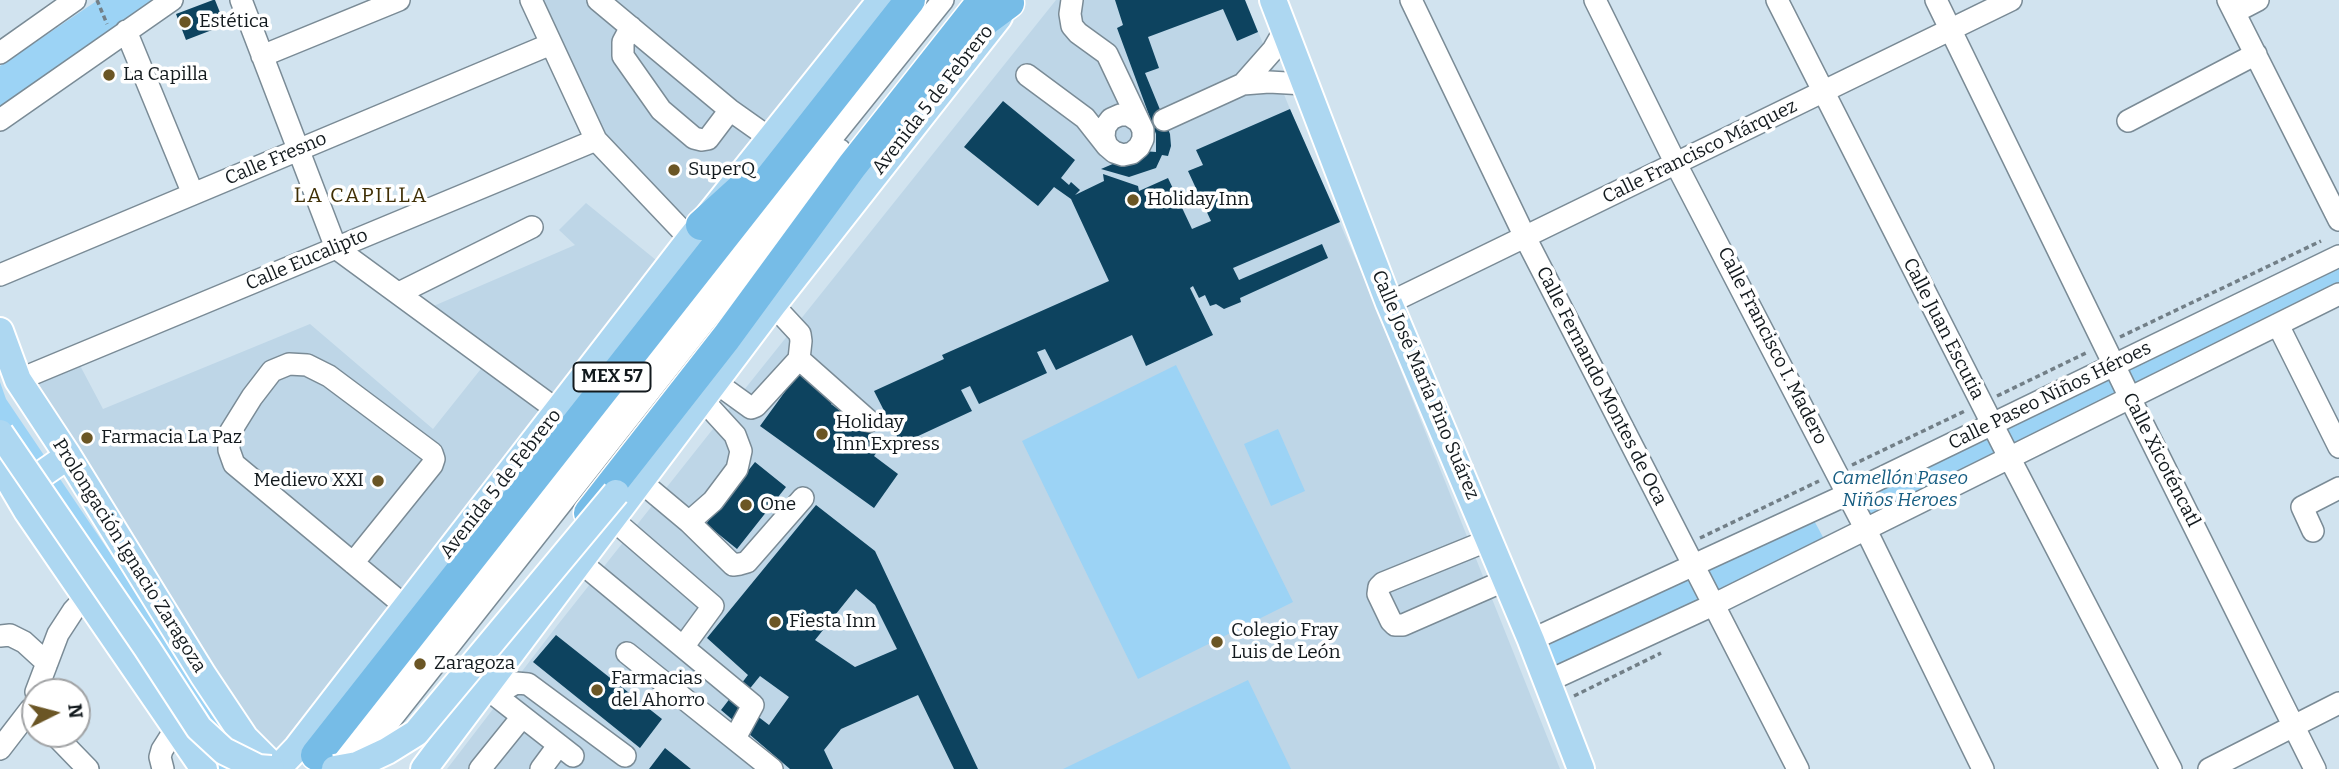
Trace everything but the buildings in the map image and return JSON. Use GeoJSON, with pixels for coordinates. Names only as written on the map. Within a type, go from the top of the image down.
{"type":"FeatureCollection","features":[{"type":"Feature","properties":{"kind":"highway","name":"Avenida 5 de Febrero"},"geometry":{"type":"LineString","coordinates":[[387,769],[726,338],[852,166],[939,55],[1001,1]]}},
{"type":"Feature","properties":{"kind":"highway","name":"Avenida 5 de Febrero"},"geometry":{"type":"LineString","coordinates":[[327,764],[813,122],[892,2]]}},
{"type":"Feature","properties":{"kind":"highway"},"geometry":{"type":"LineString","coordinates":[[696,232],[813,122]]}},
{"type":"Feature","properties":{"kind":"highway"},"geometry":{"type":"LineString","coordinates":[[818,247],[852,166]]}},
{"type":"Feature","properties":{"kind":"main road","name":"Calle José María Pino Suárez"},"geometry":{"type":"LineString","coordinates":[[1273,0],[1389,303],[1531,640],[1581,769]]}},
{"type":"Feature","properties":{"kind":"main road","name":"Avenida 5 de Febrero"},"geometry":{"type":"LineString","coordinates":[[424,769],[489,691],[614,506],[640,481],[1001,1]]}},
{"type":"Feature","properties":{"kind":"main road","name":"Avenida 5 de Febrero"},"geometry":{"type":"LineString","coordinates":[[277,769],[298,747],[696,232],[771,139],[892,2]]}},
{"type":"Feature","properties":{"kind":"main road","name":"Prolongación Ignacio Zaragoza"},"geometry":{"type":"LineString","coordinates":[[0,331],[18,380],[203,675],[245,738],[277,769]]}},
{"type":"Feature","properties":{"kind":"main road"},"geometry":{"type":"LineString","coordinates":[[327,764],[357,765],[416,733],[614,506],[645,458],[704,396]]}},
{"type":"Feature","properties":{"kind":"main road"},"geometry":{"type":"LineString","coordinates":[[0,433],[198,728],[224,751],[258,768],[271,769]]}},
{"type":"Feature","properties":{"kind":"main road"},"geometry":{"type":"LineString","coordinates":[[16,492],[68,456]]}},
{"type":"Feature","properties":{"kind":"main road"},"geometry":{"type":"LineString","coordinates":[[0,465],[86,597],[204,769]]}},
{"type":"Feature","properties":{"kind":"street"},"geometry":{"type":"LineString","coordinates":[[0,53],[75,0]]}},
{"type":"Feature","properties":{"kind":"street"},"geometry":{"type":"LineString","coordinates":[[0,120],[172,0]]}},
{"type":"Feature","properties":{"kind":"street"},"geometry":{"type":"LineString","coordinates":[[241,0],[336,248],[557,410]]}},
{"type":"Feature","properties":{"kind":"street"},"geometry":{"type":"LineString","coordinates":[[262,56],[399,0]]}},
{"type":"Feature","properties":{"kind":"street"},"geometry":{"type":"LineString","coordinates":[[531,0],[596,140],[696,232]]}},
{"type":"Feature","properties":{"kind":"street"},"geometry":{"type":"LineString","coordinates":[[598,0],[730,110],[771,139]]}},
{"type":"Feature","properties":{"kind":"street"},"geometry":{"type":"LineString","coordinates":[[327,764],[943,0]]}},
{"type":"Feature","properties":{"kind":"street"},"geometry":{"type":"LineString","coordinates":[[351,769],[957,0]]}},
{"type":"Feature","properties":{"kind":"street"},"geometry":{"type":"LineString","coordinates":[[1072,0],[1072,26],[1107,54],[1149,124]]}},
{"type":"Feature","properties":{"kind":"street","name":"Calle Fernando Montes de Oca"},"geometry":{"type":"LineString","coordinates":[[1411,0],[1525,237],[1798,769]]}},
{"type":"Feature","properties":{"kind":"street","name":"Calle Francisco I. Madero"},"geometry":{"type":"LineString","coordinates":[[1595,0],[1676,164],[1837,472],[1983,769]]}},
{"type":"Feature","properties":{"kind":"street","name":"Calle Juan Escutia"},"geometry":{"type":"LineString","coordinates":[[1777,0],[1981,404],[2171,769]]}},
{"type":"Feature","properties":{"kind":"street","name":"Calle Xicoténcatl"},"geometry":{"type":"LineString","coordinates":[[1936,0],[2315,769]]}},
{"type":"Feature","properties":{"kind":"street","name":"Calle Francisco Márquez"},"geometry":{"type":"LineString","coordinates":[[1389,303],[2011,0]]}},
{"type":"Feature","properties":{"kind":"street"},"geometry":{"type":"LineString","coordinates":[[2258,0],[2232,6],[2339,220]]}},
{"type":"Feature","properties":{"kind":"street"},"geometry":{"type":"LineString","coordinates":[[631,27],[623,42],[622,56],[662,110],[694,138],[708,139],[730,110]]}},
{"type":"Feature","properties":{"kind":"street"},"geometry":{"type":"LineString","coordinates":[[1243,84],[1273,50],[1284,31]]}},
{"type":"Feature","properties":{"kind":"street"},"geometry":{"type":"LineString","coordinates":[[120,35],[193,194]]}},
{"type":"Feature","properties":{"kind":"street","name":"Calle Fresno"},"geometry":{"type":"LineString","coordinates":[[0,275],[551,44]]}},
{"type":"Feature","properties":{"kind":"street"},"geometry":{"type":"LineString","coordinates":[[2128,121],[2256,54]]}},
{"type":"Feature","properties":{"kind":"street"},"geometry":{"type":"LineString","coordinates":[[1027,75],[1085,118],[1107,146],[1123,155],[1132,153],[1139,147],[1149,124],[1243,84],[1305,84]]}},
{"type":"Feature","properties":{"kind":"street","name":"Calle Eucalipto"},"geometry":{"type":"LineString","coordinates":[[18,380],[596,140]]}},
{"type":"Feature","properties":{"kind":"street"},"geometry":{"type":"LineString","coordinates":[[399,293],[532,227]]}},
{"type":"Feature","properties":{"kind":"street","name":"Calle Paseo Niños Héroes"},"geometry":{"type":"LineString","coordinates":[[1531,640],[1688,555],[1848,494],[2339,256]]}},
{"type":"Feature","properties":{"kind":"street","name":"Calle Paseo Niños Héroes"},"geometry":{"type":"LineString","coordinates":[[1546,682],[1713,605],[2339,294]]}},
{"type":"Feature","properties":{"kind":"street"},"geometry":{"type":"LineString","coordinates":[[704,396],[751,408],[756,406],[799,359],[802,341],[800,334],[773,305]]}},
{"type":"Feature","properties":{"kind":"street"},"geometry":{"type":"LineString","coordinates":[[2278,325],[2339,447]]}},
{"type":"Feature","properties":{"kind":"street"},"geometry":{"type":"LineString","coordinates":[[799,359],[869,421]]}},
{"type":"Feature","properties":{"kind":"street"},"geometry":{"type":"LineString","coordinates":[[353,563],[432,465],[434,459],[432,453],[329,376],[307,365],[289,364],[272,371],[229,434],[229,450],[234,464],[353,563],[406,607]]}},
{"type":"Feature","properties":{"kind":"street"},"geometry":{"type":"LineString","coordinates":[[688,522],[713,501],[737,469],[741,450],[735,435],[704,396]]}},
{"type":"Feature","properties":{"kind":"street"},"geometry":{"type":"LineString","coordinates":[[640,481],[733,565],[747,562],[803,498]]}},
{"type":"Feature","properties":{"kind":"street"},"geometry":{"type":"LineString","coordinates":[[2313,531],[2302,508],[2339,488]]}},
{"type":"Feature","properties":{"kind":"street"},"geometry":{"type":"LineString","coordinates":[[614,506],[713,606],[684,647]]}},
{"type":"Feature","properties":{"kind":"street"},"geometry":{"type":"LineString","coordinates":[[1489,540],[1383,583],[1378,594],[1391,621],[1395,625],[1403,625],[1506,580]]}},
{"type":"Feature","properties":{"kind":"street"},"geometry":{"type":"LineString","coordinates":[[579,561],[753,705],[735,738]]}},
{"type":"Feature","properties":{"kind":"street"},"geometry":{"type":"LineString","coordinates":[[42,678],[58,634],[86,597]]}},
{"type":"Feature","properties":{"kind":"street"},"geometry":{"type":"LineString","coordinates":[[0,636],[10,635],[24,642],[47,663]]}},
{"type":"Feature","properties":{"kind":"street"},"geometry":{"type":"LineString","coordinates":[[627,653],[772,769]]}},
{"type":"Feature","properties":{"kind":"street"},"geometry":{"type":"LineString","coordinates":[[489,691],[516,683],[528,684],[625,755]]}},
{"type":"Feature","properties":{"kind":"street"},"geometry":{"type":"LineString","coordinates":[[489,691],[566,751],[541,769]]}},
{"type":"Feature","properties":{"kind":"street"},"geometry":{"type":"LineString","coordinates":[[2209,769],[2339,703]]}},
{"type":"Feature","properties":{"kind":"street"},"geometry":{"type":"LineString","coordinates":[[480,769],[522,718]]}},
{"type":"Feature","properties":{"kind":"street"},"geometry":{"type":"LineString","coordinates":[[0,749],[21,721]]}},
{"type":"Feature","properties":{"kind":"street"},"geometry":{"type":"LineString","coordinates":[[163,769],[160,757],[162,750],[176,728]]}},
{"type":"Feature","properties":{"kind":"street"},"geometry":{"type":"LineString","coordinates":[[68,748],[88,769]]}},
{"type":"Feature","properties":{"kind":"path"},"geometry":{"type":"LineString","coordinates":[[97,0],[120,35]]}},
{"type":"Feature","properties":{"kind":"path"},"geometry":{"type":"LineString","coordinates":[[1688,555],[1837,472],[2327,238]]}},
{"type":"Feature","properties":{"kind":"shaded area"},"geometry":{"type":"Polygon","coordinates":[[[531,0],[881,0],[690,239],[596,140],[531,0]]]}},
{"type":"Feature","properties":{"kind":"shaded area"},"geometry":{"type":"Polygon","coordinates":[[[1056,0],[1245,0],[1363,276],[1560,769],[447,769],[556,627],[1056,0]]]}},
{"type":"Feature","properties":{"kind":"shaded area"},"geometry":{"type":"Polygon","coordinates":[[[586,203],[667,269],[277,769],[18,380],[75,356],[103,409],[310,324],[433,429],[488,360],[422,311],[575,245],[559,230],[586,203]]]}},
{"type":"Feature","properties":{"kind":"green space"},"geometry":{"type":"Polygon","coordinates":[[[98,0],[156,0],[0,108],[0,66],[98,0]]]}},
{"type":"Feature","properties":{"kind":"green space","name":"Camellón Paseo Niños Heroes"},"geometry":{"type":"Polygon","coordinates":[[[2339,256],[2339,294],[1865,528],[1848,494],[2339,256]]]}},
{"type":"Feature","properties":{"kind":"green space"},"geometry":{"type":"Polygon","coordinates":[[[1176,365],[1293,602],[1138,679],[1022,441],[1176,365]]]}},
{"type":"Feature","properties":{"kind":"green space"},"geometry":{"type":"Polygon","coordinates":[[[0,382],[6,399],[256,769],[219,769],[0,447],[0,382]]]}},
{"type":"Feature","properties":{"kind":"green space"},"geometry":{"type":"Polygon","coordinates":[[[1278,429],[1305,491],[1271,506],[1244,444],[1278,429]]]}},
{"type":"Feature","properties":{"kind":"green space","name":"Camellón Paseo Niños Heroes"},"geometry":{"type":"Polygon","coordinates":[[[1810,513],[1824,539],[1559,681],[1545,647],[1810,513]]]}},
{"type":"Feature","properties":{"kind":"green space"},"geometry":{"type":"Polygon","coordinates":[[[1248,680],[1291,769],[1063,769],[1248,680]]]}},
{"type":"Feature","properties":{"kind":"place","name":"Estética"},"geometry":{"type":"Point","coordinates":[185,22]}},
{"type":"Feature","properties":{"kind":"place","name":"La Capilla"},"geometry":{"type":"Point","coordinates":[109,75]}},
{"type":"Feature","properties":{"kind":"place","name":"SuperQ"},"geometry":{"type":"Point","coordinates":[674,170]}},
{"type":"Feature","properties":{"kind":"place","name":"Holiday Inn"},"geometry":{"type":"Point","coordinates":[1133,200]}},
{"type":"Feature","properties":{"kind":"place","name":"Holiday Inn Express"},"geometry":{"type":"Point","coordinates":[822,434]}},
{"type":"Feature","properties":{"kind":"place","name":"Farmacia La Paz"},"geometry":{"type":"Point","coordinates":[87,438]}},
{"type":"Feature","properties":{"kind":"place","name":"Medievo XXI"},"geometry":{"type":"Point","coordinates":[378,481]}},
{"type":"Feature","properties":{"kind":"place","name":"One"},"geometry":{"type":"Point","coordinates":[746,505]}},
{"type":"Feature","properties":{"kind":"place","name":"Fiesta Inn"},"geometry":{"type":"Point","coordinates":[775,622]}},
{"type":"Feature","properties":{"kind":"place","name":"Colegio Fray Luis de León"},"geometry":{"type":"Point","coordinates":[1217,642]}},
{"type":"Feature","properties":{"kind":"place","name":"Zaragoza"},"geometry":{"type":"Point","coordinates":[420,664]}},
{"type":"Feature","properties":{"kind":"place","name":"Farmacias del Ahorro"},"geometry":{"type":"Point","coordinates":[597,690]}},
{"type":"Feature","properties":{"kind":"district","name":"LA CAPILLA"},"geometry":{"type":"Point","coordinates":[361,196]}}]}
